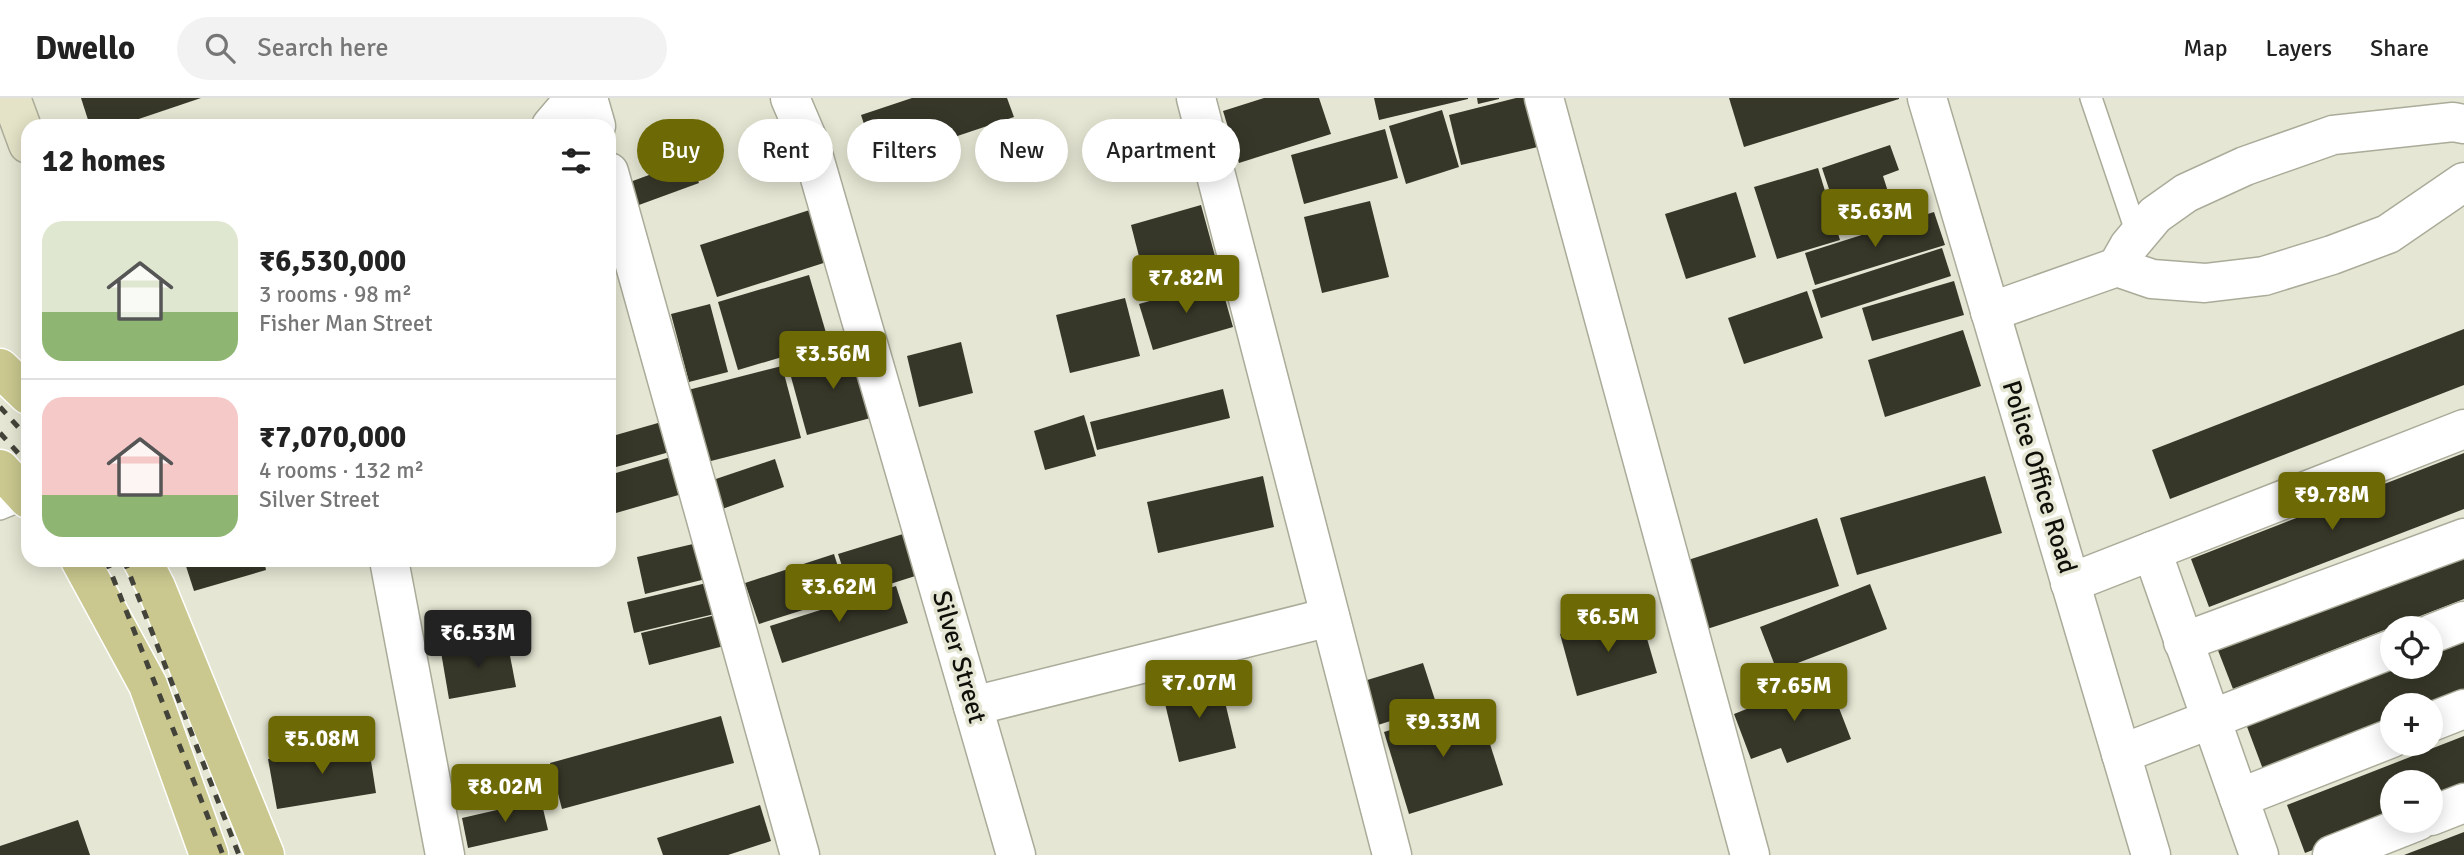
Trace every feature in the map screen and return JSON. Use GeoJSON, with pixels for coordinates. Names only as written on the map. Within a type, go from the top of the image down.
{"type":"FeatureCollection","features":[{"type":"Feature","properties":{"kind":"main road"},"geometry":{"type":"LineString","coordinates":[[11,98],[21,125]]}},
{"type":"Feature","properties":{"kind":"main road"},"geometry":{"type":"LineString","coordinates":[[0,368],[21,388]]}},
{"type":"Feature","properties":{"kind":"main road"},"geometry":{"type":"LineString","coordinates":[[0,469],[21,492]]}},
{"type":"Feature","properties":{"kind":"main road"},"geometry":{"type":"LineString","coordinates":[[84,567],[148,685],[209,855]]}},
{"type":"Feature","properties":{"kind":"main road"},"geometry":{"type":"LineString","coordinates":[[146,567],[265,855]]}},
{"type":"Feature","properties":{"kind":"street"},"geometry":{"type":"LineString","coordinates":[[557,119],[575,98]]}},
{"type":"Feature","properties":{"kind":"street"},"geometry":{"type":"LineString","coordinates":[[588,98],[594,119]]}},
{"type":"Feature","properties":{"kind":"street","name":"Silver Street"},"geometry":{"type":"LineString","coordinates":[[790,98],[811,147],[1016,855]]}},
{"type":"Feature","properties":{"kind":"street"},"geometry":{"type":"LineString","coordinates":[[1196,98],[1392,855]]}},
{"type":"Feature","properties":{"kind":"street"},"geometry":{"type":"LineString","coordinates":[[1544,98],[1751,855]]}},
{"type":"Feature","properties":{"kind":"street","name":"Police Office Road"},"geometry":{"type":"LineString","coordinates":[[1927,98],[2151,855]]}},
{"type":"Feature","properties":{"kind":"street"},"geometry":{"type":"LineString","coordinates":[[1990,312],[2117,267],[2155,215],[2186,193],[2245,166],[2333,135],[2453,122],[2464,124]]}},
{"type":"Feature","properties":{"kind":"street"},"geometry":{"type":"LineString","coordinates":[[2117,267],[2152,279],[2205,283],[2264,276],[2388,234],[2464,181]]}},
{"type":"Feature","properties":{"kind":"street"},"geometry":{"type":"LineString","coordinates":[[616,197],[800,855]]}},
{"type":"Feature","properties":{"kind":"street"},"geometry":{"type":"LineString","coordinates":[[2070,583],[2464,429]]}},
{"type":"Feature","properties":{"kind":"street"},"geometry":{"type":"LineString","coordinates":[[2183,642],[2464,538]]}},
{"type":"Feature","properties":{"kind":"street"},"geometry":{"type":"LineString","coordinates":[[2152,551],[2259,855]]}},
{"type":"Feature","properties":{"kind":"street"},"geometry":{"type":"LineString","coordinates":[[390,567],[445,855]]}},
{"type":"Feature","properties":{"kind":"street"},"geometry":{"type":"LineString","coordinates":[[973,706],[1330,617]]}},
{"type":"Feature","properties":{"kind":"street"},"geometry":{"type":"LineString","coordinates":[[2443,629],[2464,621]]}},
{"type":"Feature","properties":{"kind":"street"},"geometry":{"type":"LineString","coordinates":[[2121,754],[2380,654]]}},
{"type":"Feature","properties":{"kind":"street"},"geometry":{"type":"LineString","coordinates":[[2443,717],[2464,709]]}},
{"type":"Feature","properties":{"kind":"street"},"geometry":{"type":"LineString","coordinates":[[2238,798],[2380,742]]}},
{"type":"Feature","properties":{"kind":"street"},"geometry":{"type":"LineString","coordinates":[[2443,811],[2464,803]]}},
{"type":"Feature","properties":{"kind":"street"},"geometry":{"type":"LineString","coordinates":[[2332,855],[2388,833]]}},
{"type":"Feature","properties":{"kind":"lane"},"geometry":{"type":"LineString","coordinates":[[2091,98],[2138,237]]}},
{"type":"Feature","properties":{"kind":"lane"},"geometry":{"type":"LineString","coordinates":[[0,509],[21,502]]}},
{"type":"Feature","properties":{"kind":"building"},"geometry":{"type":"Polygon","coordinates":[[[81,98],[201,98],[139,119],[88,119],[81,98]]]}},
{"type":"Feature","properties":{"kind":"building"},"geometry":{"type":"Polygon","coordinates":[[[912,98],[1007,98],[1014,117],[975,119],[975,130],[961,135],[961,119],[862,119],[861,115],[912,98]]]}},
{"type":"Feature","properties":{"kind":"building"},"geometry":{"type":"Polygon","coordinates":[[[1264,98],[1319,98],[1331,134],[1240,163],[1240,119],[1225,119],[1223,111],[1264,98]]]}},
{"type":"Feature","properties":{"kind":"building"},"geometry":{"type":"Polygon","coordinates":[[[1374,98],[1468,98],[1468,99],[1379,120],[1374,98]]]}},
{"type":"Feature","properties":{"kind":"building"},"geometry":{"type":"Polygon","coordinates":[[[1477,98],[1499,98],[1499,99],[1478,104],[1477,98]]]}},
{"type":"Feature","properties":{"kind":"building"},"geometry":{"type":"Polygon","coordinates":[[[1516,98],[1535,98],[1546,145],[1461,165],[1449,115],[1516,98]]]}},
{"type":"Feature","properties":{"kind":"building"},"geometry":{"type":"Polygon","coordinates":[[[1729,98],[1899,98],[1899,99],[1744,147],[1729,98]]]}},
{"type":"Feature","properties":{"kind":"building"},"geometry":{"type":"Polygon","coordinates":[[[1442,110],[1459,167],[1406,184],[1389,126],[1442,110]]]}},
{"type":"Feature","properties":{"kind":"building"},"geometry":{"type":"Polygon","coordinates":[[[1385,129],[1398,178],[1304,204],[1291,155],[1385,129]]]}},
{"type":"Feature","properties":{"kind":"building"},"geometry":{"type":"Polygon","coordinates":[[[1890,145],[1899,170],[1883,176],[1890,198],[1880,201],[1883,211],[1841,225],[1822,168],[1890,145]]]}},
{"type":"Feature","properties":{"kind":"building"},"geometry":{"type":"Polygon","coordinates":[[[1818,168],[1840,240],[1777,259],[1754,187],[1818,168]]]}},
{"type":"Feature","properties":{"kind":"building"},"geometry":{"type":"Polygon","coordinates":[[[637,179],[637,182],[699,183],[628,209],[619,186],[637,179]]]}},
{"type":"Feature","properties":{"kind":"building"},"geometry":{"type":"Polygon","coordinates":[[[1736,192],[1756,257],[1686,279],[1665,214],[1736,192]]]}},
{"type":"Feature","properties":{"kind":"building"},"geometry":{"type":"Polygon","coordinates":[[[1370,201],[1389,277],[1322,293],[1304,217],[1370,201]]]}},
{"type":"Feature","properties":{"kind":"building"},"geometry":{"type":"Polygon","coordinates":[[[1201,205],[1215,256],[1144,276],[1131,225],[1201,205]]]}},
{"type":"Feature","properties":{"kind":"building"},"geometry":{"type":"Polygon","coordinates":[[[819,207],[836,259],[717,297],[700,245],[819,207]]]}},
{"type":"Feature","properties":{"kind":"building"},"geometry":{"type":"Polygon","coordinates":[[[1934,212],[1945,245],[1815,285],[1805,253],[1934,212]]]}},
{"type":"Feature","properties":{"kind":"building"},"geometry":{"type":"Polygon","coordinates":[[[1942,248],[1951,276],[1821,318],[1812,290],[1942,248]]]}},
{"type":"Feature","properties":{"kind":"building"},"geometry":{"type":"Polygon","coordinates":[[[809,275],[829,343],[738,370],[718,302],[809,275]]]}},
{"type":"Feature","properties":{"kind":"building"},"geometry":{"type":"Polygon","coordinates":[[[1220,281],[1233,327],[1153,350],[1139,304],[1220,281]]]}},
{"type":"Feature","properties":{"kind":"building"},"geometry":{"type":"Polygon","coordinates":[[[1954,281],[1964,315],[1872,341],[1862,308],[1954,281]]]}},
{"type":"Feature","properties":{"kind":"building"},"geometry":{"type":"Polygon","coordinates":[[[1807,291],[1823,338],[1744,364],[1728,318],[1807,291]]]}},
{"type":"Feature","properties":{"kind":"building"},"geometry":{"type":"Polygon","coordinates":[[[1125,298],[1140,356],[1070,373],[1056,315],[1125,298]]]}},
{"type":"Feature","properties":{"kind":"building"},"geometry":{"type":"Polygon","coordinates":[[[710,304],[728,372],[689,382],[671,314],[710,304]]]}},
{"type":"Feature","properties":{"kind":"building"},"geometry":{"type":"Polygon","coordinates":[[[2464,329],[2464,385],[2170,499],[2152,450],[2464,329]]]}},
{"type":"Feature","properties":{"kind":"building"},"geometry":{"type":"Polygon","coordinates":[[[1963,330],[1981,386],[1885,417],[1868,360],[1963,330]]]}},
{"type":"Feature","properties":{"kind":"building"},"geometry":{"type":"Polygon","coordinates":[[[961,342],[973,393],[919,407],[907,356],[961,342]]]}},
{"type":"Feature","properties":{"kind":"building"},"geometry":{"type":"Polygon","coordinates":[[[859,348],[878,416],[807,435],[788,366],[859,348]]]}},
{"type":"Feature","properties":{"kind":"building"},"geometry":{"type":"Polygon","coordinates":[[[782,366],[801,438],[707,462],[688,390],[782,366]]]}},
{"type":"Feature","properties":{"kind":"building"},"geometry":{"type":"Polygon","coordinates":[[[1223,389],[1230,418],[1097,450],[1090,422],[1223,389]]]}},
{"type":"Feature","properties":{"kind":"building"},"geometry":{"type":"Polygon","coordinates":[[[1084,415],[1096,456],[1045,470],[1034,431],[1084,415]]]}},
{"type":"Feature","properties":{"kind":"building"},"geometry":{"type":"Polygon","coordinates":[[[665,421],[673,451],[616,467],[616,435],[665,421]]]}},
{"type":"Feature","properties":{"kind":"building"},"geometry":{"type":"Polygon","coordinates":[[[2464,453],[2464,509],[2209,607],[2191,559],[2464,453]]]}},
{"type":"Feature","properties":{"kind":"building"},"geometry":{"type":"Polygon","coordinates":[[[671,457],[682,494],[616,513],[616,473],[671,457]]]}},
{"type":"Feature","properties":{"kind":"building"},"geometry":{"type":"Polygon","coordinates":[[[775,459],[784,487],[711,513],[701,484],[775,459]]]}},
{"type":"Feature","properties":{"kind":"building"},"geometry":{"type":"Polygon","coordinates":[[[1263,476],[1274,527],[1158,553],[1147,502],[1263,476]]]}},
{"type":"Feature","properties":{"kind":"building"},"geometry":{"type":"Polygon","coordinates":[[[1985,476],[2002,533],[1857,575],[1840,518],[1985,476]]]}},
{"type":"Feature","properties":{"kind":"building"},"geometry":{"type":"Polygon","coordinates":[[[1817,518],[1839,586],[1701,631],[1679,563],[1817,518]]]}},
{"type":"Feature","properties":{"kind":"building"},"geometry":{"type":"Polygon","coordinates":[[[916,530],[928,572],[852,596],[838,554],[916,530]]]}},
{"type":"Feature","properties":{"kind":"building"},"geometry":{"type":"Polygon","coordinates":[[[706,541],[714,577],[645,594],[637,557],[706,541]]]}},
{"type":"Feature","properties":{"kind":"building"},"geometry":{"type":"Polygon","coordinates":[[[2464,544],[2464,599],[2420,616],[2380,616],[2380,632],[2233,689],[2214,640],[2464,544]]]}},
{"type":"Feature","properties":{"kind":"building"},"geometry":{"type":"Polygon","coordinates":[[[834,554],[847,596],[759,624],[745,583],[834,554]]]}},
{"type":"Feature","properties":{"kind":"building"},"geometry":{"type":"Polygon","coordinates":[[[186,567],[265,567],[266,570],[194,591],[186,567]]]}},
{"type":"Feature","properties":{"kind":"building"},"geometry":{"type":"Polygon","coordinates":[[[715,581],[723,612],[634,633],[627,602],[715,581]]]}},
{"type":"Feature","properties":{"kind":"building"},"geometry":{"type":"Polygon","coordinates":[[[1870,584],[1887,629],[1777,671],[1760,627],[1870,584]]]}},
{"type":"Feature","properties":{"kind":"building"},"geometry":{"type":"Polygon","coordinates":[[[896,586],[908,623],[782,663],[770,626],[896,586]]]}},
{"type":"Feature","properties":{"kind":"building"},"geometry":{"type":"Polygon","coordinates":[[[1639,611],[1657,673],[1577,696],[1560,634],[1639,611]]]}},
{"type":"Feature","properties":{"kind":"building"},"geometry":{"type":"Polygon","coordinates":[[[720,614],[728,645],[649,665],[641,633],[720,614]]]}},
{"type":"Feature","properties":{"kind":"building"},"geometry":{"type":"Polygon","coordinates":[[[507,640],[516,687],[449,699],[441,652],[507,640]]]}},
{"type":"Feature","properties":{"kind":"building"},"geometry":{"type":"Polygon","coordinates":[[[2464,640],[2464,695],[2443,701],[2443,693],[2380,693],[2380,728],[2264,772],[2246,724],[2380,672],[2380,679],[2443,679],[2443,648],[2464,640]]]}},
{"type":"Feature","properties":{"kind":"building"},"geometry":{"type":"Polygon","coordinates":[[[1423,663],[1437,706],[1378,725],[1364,681],[1423,663]]]}},
{"type":"Feature","properties":{"kind":"building"},"geometry":{"type":"Polygon","coordinates":[[[1219,677],[1236,748],[1179,762],[1162,691],[1219,677]]]}},
{"type":"Feature","properties":{"kind":"building"},"geometry":{"type":"Polygon","coordinates":[[[1827,677],[1851,739],[1787,763],[1781,748],[1751,759],[1734,714],[1827,677]]]}},
{"type":"Feature","properties":{"kind":"building"},"geometry":{"type":"Polygon","coordinates":[[[1477,703],[1503,785],[1409,814],[1384,732],[1477,703]]]}},
{"type":"Feature","properties":{"kind":"building"},"geometry":{"type":"Polygon","coordinates":[[[721,716],[734,763],[562,809],[550,763],[721,716]]]}},
{"type":"Feature","properties":{"kind":"building"},"geometry":{"type":"Polygon","coordinates":[[[2464,736],[2464,792],[2443,800],[2443,770],[2380,770],[2380,824],[2305,853],[2287,805],[2413,756],[2443,756],[2443,744],[2464,736]]]}},
{"type":"Feature","properties":{"kind":"building"},"geometry":{"type":"Polygon","coordinates":[[[368,742],[376,793],[277,809],[268,759],[368,742]]]}},
{"type":"Feature","properties":{"kind":"building"},"geometry":{"type":"Polygon","coordinates":[[[541,800],[548,830],[468,848],[462,818],[541,800]]]}},
{"type":"Feature","properties":{"kind":"building"},"geometry":{"type":"Polygon","coordinates":[[[760,805],[771,841],[728,855],[663,855],[657,838],[760,805]]]}},
{"type":"Feature","properties":{"kind":"building"},"geometry":{"type":"Polygon","coordinates":[[[78,820],[90,855],[0,855],[0,846],[78,820]]]}},
{"type":"Feature","properties":{"kind":"building"},"geometry":{"type":"Polygon","coordinates":[[[2464,832],[2464,855],[2404,855],[2464,832]]]}},
{"type":"Feature","properties":{"kind":"railway"},"geometry":{"type":"LineString","coordinates":[[0,407],[21,430]]}},
{"type":"Feature","properties":{"kind":"railway"},"geometry":{"type":"LineString","coordinates":[[0,433],[21,456]]}},
{"type":"Feature","properties":{"kind":"railway"},"geometry":{"type":"LineString","coordinates":[[109,567],[223,855]]}},
{"type":"Feature","properties":{"kind":"railway"},"geometry":{"type":"LineString","coordinates":[[127,567],[239,855]]}}]}
